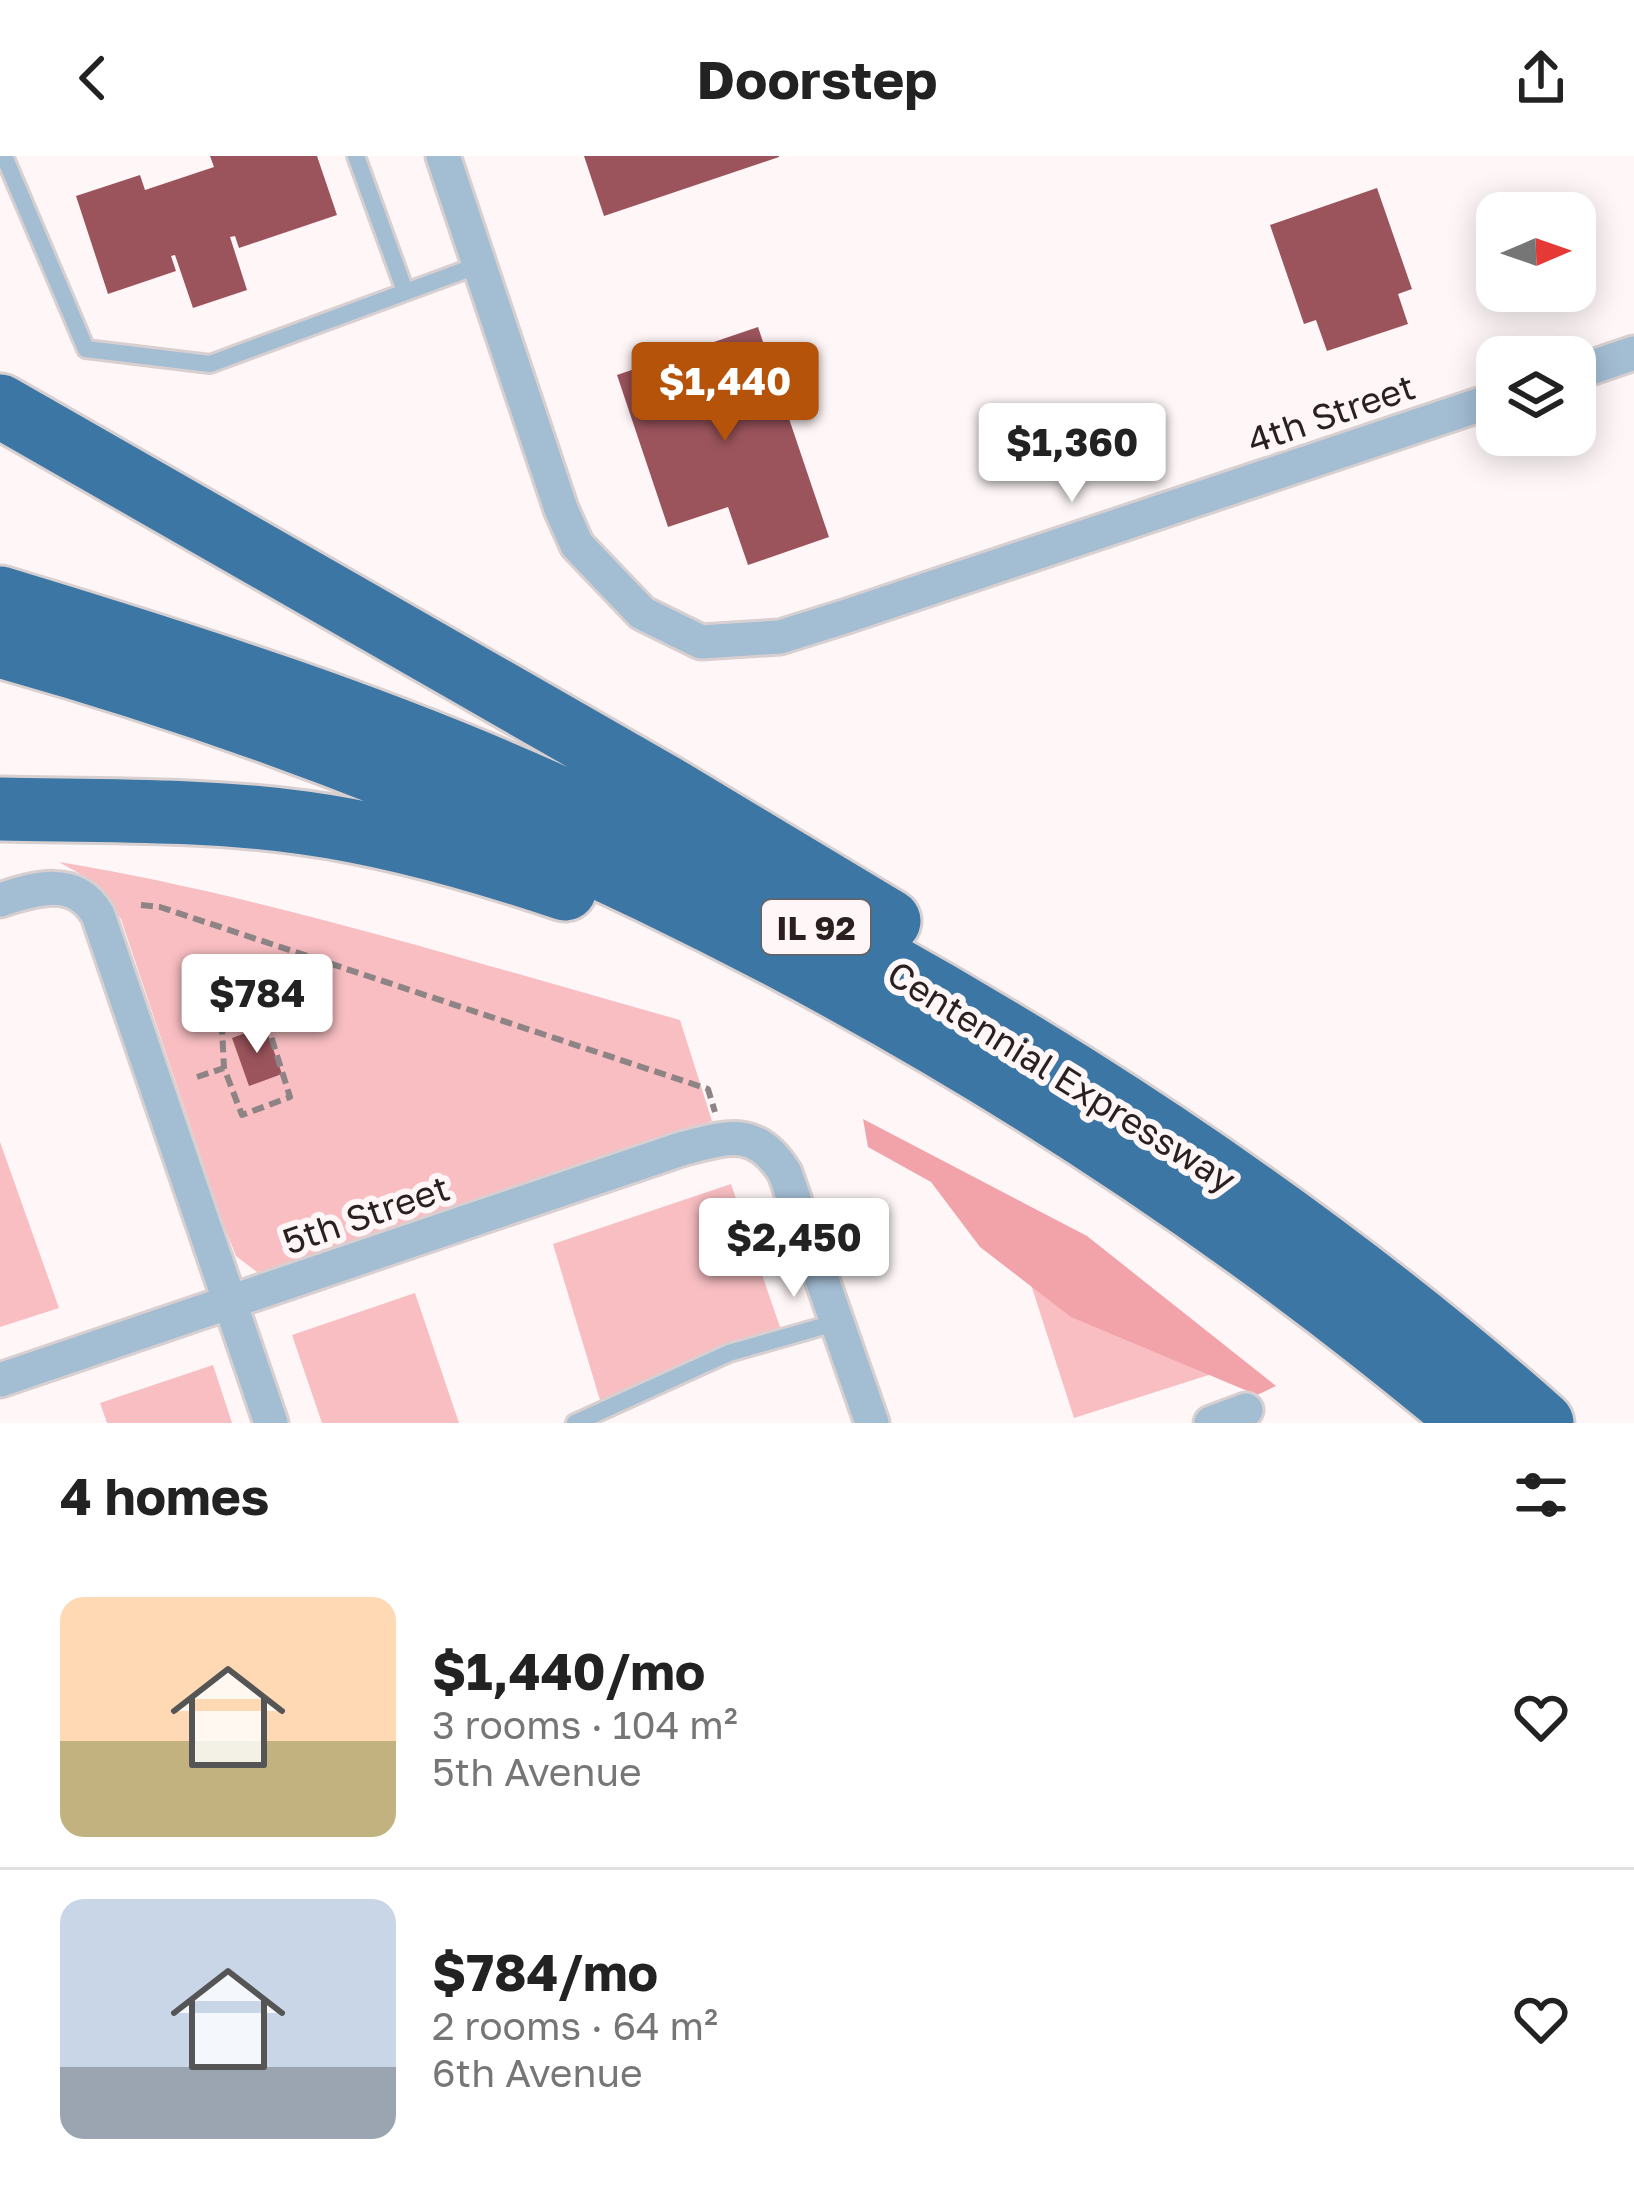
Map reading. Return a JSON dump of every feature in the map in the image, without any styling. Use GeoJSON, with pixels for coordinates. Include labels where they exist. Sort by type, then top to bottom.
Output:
{"type":"FeatureCollection","features":[{"type":"Feature","properties":{"kind":"highway"},"geometry":{"type":"LineString","coordinates":[[0,406],[666,787],[982,979],[1075,1044],[1259,1199]]}},
{"type":"Feature","properties":{"kind":"highway","name":"Centennial Expressway"},"geometry":{"type":"LineString","coordinates":[[0,598],[346,711],[562,799],[864,952],[1066,1072],[1259,1199],[1486,1373],[1542,1423]]}},
{"type":"Feature","properties":{"kind":"highway","name":"Centennial Expressway"},"geometry":{"type":"LineString","coordinates":[[0,646],[230,716],[446,799],[703,918],[908,1029],[1151,1179],[1348,1323],[1472,1423]]}},
{"type":"Feature","properties":{"kind":"highway"},"geometry":{"type":"LineString","coordinates":[[0,809],[237,816],[308,823],[431,851],[599,901],[908,1029]]}},
{"type":"Feature","properties":{"kind":"street"},"geometry":{"type":"LineString","coordinates":[[443,156],[479,265]]}},
{"type":"Feature","properties":{"kind":"street","name":"4th Street"},"geometry":{"type":"LineString","coordinates":[[479,265],[577,545],[642,613],[701,642],[780,637],[1476,406]]}},
{"type":"Feature","properties":{"kind":"street"},"geometry":{"type":"LineString","coordinates":[[1596,366],[1634,353]]}},
{"type":"Feature","properties":{"kind":"street"},"geometry":{"type":"LineString","coordinates":[[0,900],[60,887],[90,900],[271,1423]]}},
{"type":"Feature","properties":{"kind":"street","name":"5th Street"},"geometry":{"type":"LineString","coordinates":[[0,1380],[720,1139],[743,1138],[760,1144],[785,1173],[838,1322]]}},
{"type":"Feature","properties":{"kind":"street"},"geometry":{"type":"LineString","coordinates":[[838,1322],[872,1423]]}},
{"type":"Feature","properties":{"kind":"street"},"geometry":{"type":"LineString","coordinates":[[1211,1423],[1246,1410]]}},
{"type":"Feature","properties":{"kind":"lane"},"geometry":{"type":"LineString","coordinates":[[4,156],[86,349],[210,364],[479,265]]}},
{"type":"Feature","properties":{"kind":"lane"},"geometry":{"type":"LineString","coordinates":[[356,156],[405,291]]}},
{"type":"Feature","properties":{"kind":"lane"},"geometry":{"type":"LineString","coordinates":[[575,1423],[729,1353],[838,1322]]}},
{"type":"Feature","properties":{"kind":"path"},"geometry":{"type":"LineString","coordinates":[[141,905],[160,907],[708,1089],[720,1139]]}},
{"type":"Feature","properties":{"kind":"path"},"geometry":{"type":"LineString","coordinates":[[265,1017],[290,1096],[242,1115],[224,1068],[222,1029],[265,1017]]}},
{"type":"Feature","properties":{"kind":"path"},"geometry":{"type":"LineString","coordinates":[[197,1077],[224,1068]]}},
{"type":"Feature","properties":{"kind":"shaded area"},"geometry":{"type":"Polygon","coordinates":[[[59,862],[294,912],[680,1020],[712,1121],[283,1268],[257,1272],[236,1256],[223,1223],[121,919],[96,883],[59,862]]]}},
{"type":"Feature","properties":{"kind":"shaded area"},"geometry":{"type":"Polygon","coordinates":[[[863,1119],[1087,1236],[1276,1386],[1257,1395],[1071,1317],[980,1247],[931,1182],[868,1147],[863,1119]]]}},
{"type":"Feature","properties":{"kind":"shaded area"},"geometry":{"type":"Polygon","coordinates":[[[0,1142],[59,1308],[0,1327],[0,1142]]]}},
{"type":"Feature","properties":{"kind":"shaded area"},"geometry":{"type":"Polygon","coordinates":[[[731,1184],[781,1330],[724,1348],[600,1400],[553,1244],[731,1184]]]}},
{"type":"Feature","properties":{"kind":"shaded area"},"geometry":{"type":"Polygon","coordinates":[[[1026,1269],[1243,1364],[1074,1418],[1026,1269]]]}},
{"type":"Feature","properties":{"kind":"shaded area"},"geometry":{"type":"Polygon","coordinates":[[[415,1293],[459,1423],[322,1423],[292,1335],[415,1293]]]}},
{"type":"Feature","properties":{"kind":"shaded area"},"geometry":{"type":"Polygon","coordinates":[[[213,1365],[232,1423],[107,1423],[100,1403],[213,1365]]]}},
{"type":"Feature","properties":{"kind":"building"},"geometry":{"type":"Polygon","coordinates":[[[210,156],[317,156],[337,215],[239,248],[235,236],[230,237],[247,290],[193,308],[175,255],[171,256],[176,271],[108,294],[76,196],[140,175],[145,190],[214,167],[210,156]]]}},
{"type":"Feature","properties":{"kind":"building"},"geometry":{"type":"Polygon","coordinates":[[[584,156],[779,156],[779,157],[604,216],[584,156]]]}},
{"type":"Feature","properties":{"kind":"building"},"geometry":{"type":"Polygon","coordinates":[[[1377,188],[1412,289],[1398,294],[1408,324],[1327,351],[1316,320],[1304,324],[1270,225],[1377,188]]]}},
{"type":"Feature","properties":{"kind":"building"},"geometry":{"type":"Polygon","coordinates":[[[758,327],[829,537],[748,565],[728,507],[668,527],[617,375],[758,327]]]}},
{"type":"Feature","properties":{"kind":"building"},"geometry":{"type":"Polygon","coordinates":[[[265,1026],[282,1074],[249,1086],[232,1038],[265,1026]]]}}]}
